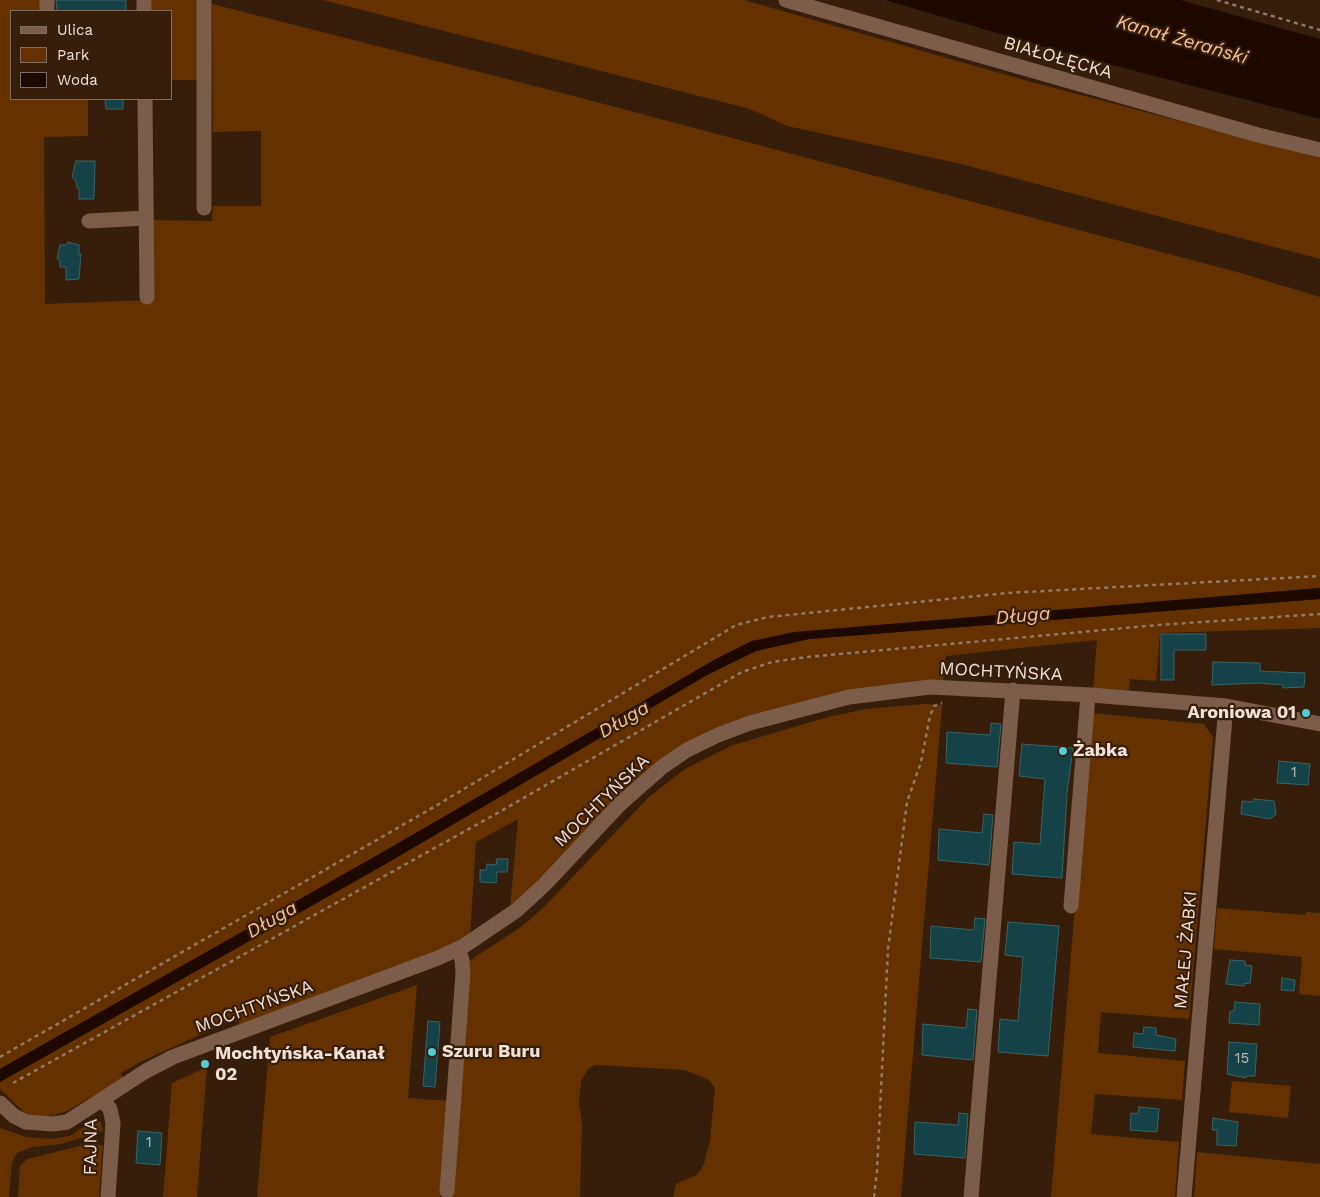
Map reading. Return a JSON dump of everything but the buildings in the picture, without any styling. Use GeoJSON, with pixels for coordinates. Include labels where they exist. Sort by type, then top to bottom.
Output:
{"type":"FeatureCollection","features":[{"type":"Feature","properties":{"kind":"street"},"geometry":{"type":"LineString","coordinates":[[204,0],[204,208]]}},
{"type":"Feature","properties":{"kind":"street","name":"BIAŁOŁĘCKA"},"geometry":{"type":"LineString","coordinates":[[786,0],[1258,135],[1320,150]]}},
{"type":"Feature","properties":{"kind":"street"},"geometry":{"type":"LineString","coordinates":[[145,100],[148,297]]}},
{"type":"Feature","properties":{"kind":"street"},"geometry":{"type":"LineString","coordinates":[[89,220],[146,218]]}},
{"type":"Feature","properties":{"kind":"street","name":"MOCHTYŃSKA"},"geometry":{"type":"LineString","coordinates":[[0,1102],[14,1116],[26,1122],[52,1124],[67,1122],[146,1071],[173,1057],[458,949],[493,928],[517,910],[642,783],[687,750],[718,735],[750,723],[817,704],[877,692],[930,687],[1012,690],[1226,706],[1320,724]]}},
{"type":"Feature","properties":{"kind":"street"},"geometry":{"type":"LineString","coordinates":[[971,1197],[1012,690]]}},
{"type":"Feature","properties":{"kind":"street"},"geometry":{"type":"LineString","coordinates":[[1071,906],[1088,695]]}},
{"type":"Feature","properties":{"kind":"street","name":"MAŁEJ ŻABKI"},"geometry":{"type":"LineString","coordinates":[[1184,1197],[1226,706]]}},
{"type":"Feature","properties":{"kind":"street"},"geometry":{"type":"LineString","coordinates":[[447,1192],[463,973],[462,960],[458,949]]}},
{"type":"Feature","properties":{"kind":"street","name":"FAJNA"},"geometry":{"type":"LineString","coordinates":[[102,1099],[110,1109],[113,1123],[108,1197]]}},
{"type":"Feature","properties":{"kind":"path"},"geometry":{"type":"LineString","coordinates":[[1217,0],[1320,30]]}},
{"type":"Feature","properties":{"kind":"path"},"geometry":{"type":"LineString","coordinates":[[0,1057],[434,807],[736,625],[768,617],[1007,593],[1320,576]]}},
{"type":"Feature","properties":{"kind":"path"},"geometry":{"type":"LineString","coordinates":[[874,1197],[877,1171],[888,949],[907,802],[921,762],[930,716],[934,706],[942,703]]}},
{"type":"Feature","properties":{"kind":"green space"},"geometry":{"type":"Polygon","coordinates":[[[0,0],[42,0],[42,10],[10,10],[10,100],[88,100],[88,136],[44,137],[45,304],[153,300],[152,220],[212,221],[213,206],[261,206],[261,131],[213,132],[212,4],[570,95],[1237,272],[1320,297],[1320,588],[856,627],[752,641],[716,659],[383,852],[0,1069],[0,0]]]}},
{"type":"Feature","properties":{"kind":"green space"},"geometry":{"type":"Polygon","coordinates":[[[148,0],[197,0],[198,80],[172,80],[172,10],[149,10],[148,0]]]}},
{"type":"Feature","properties":{"kind":"green space"},"geometry":{"type":"Polygon","coordinates":[[[323,0],[744,0],[1024,80],[1320,158],[1320,259],[961,164],[787,126],[750,109],[323,0]]]}},
{"type":"Feature","properties":{"kind":"green space"},"geometry":{"type":"Polygon","coordinates":[[[1320,599],[1320,628],[1160,633],[1156,681],[1130,679],[1129,690],[1093,689],[1097,640],[1038,646],[946,656],[943,682],[705,734],[562,857],[510,909],[518,819],[476,842],[470,936],[435,953],[240,1025],[238,1020],[228,1023],[227,1020],[214,1024],[215,1028],[140,1062],[121,1073],[123,1079],[67,1111],[55,1115],[41,1117],[26,1114],[0,1089],[0,1082],[389,862],[707,675],[756,651],[809,639],[1320,599]]]}},
{"type":"Feature","properties":{"kind":"green space"},"geometry":{"type":"Polygon","coordinates":[[[924,704],[942,705],[901,1197],[673,1197],[676,1184],[698,1174],[704,1164],[710,1140],[715,1088],[709,1080],[685,1070],[595,1065],[588,1069],[581,1081],[579,1103],[582,1125],[580,1197],[450,1197],[469,961],[521,927],[543,908],[649,797],[685,769],[733,745],[828,717],[866,709],[924,704]]]}},
{"type":"Feature","properties":{"kind":"green space"},"geometry":{"type":"Polygon","coordinates":[[[1091,713],[1204,724],[1213,737],[1189,1019],[1101,1012],[1098,1053],[1185,1061],[1182,1100],[1095,1094],[1091,1134],[1179,1142],[1175,1197],[1051,1197],[1091,713]]]}},
{"type":"Feature","properties":{"kind":"green space"},"geometry":{"type":"Polygon","coordinates":[[[1217,908],[1305,915],[1306,912],[1320,913],[1320,996],[1299,994],[1302,957],[1214,949],[1217,908]]]}},
{"type":"Feature","properties":{"kind":"green space"},"geometry":{"type":"Polygon","coordinates":[[[417,985],[408,1098],[448,1101],[440,1197],[257,1197],[270,1037],[417,985]]]}},
{"type":"Feature","properties":{"kind":"green space"},"geometry":{"type":"Polygon","coordinates":[[[207,1067],[197,1197],[163,1197],[172,1083],[207,1067]]]}},
{"type":"Feature","properties":{"kind":"green space"},"geometry":{"type":"Polygon","coordinates":[[[1232,1081],[1291,1086],[1288,1118],[1229,1112],[1232,1081]]]}},
{"type":"Feature","properties":{"kind":"green space"},"geometry":{"type":"Polygon","coordinates":[[[97,1118],[101,1123],[103,1131],[61,1144],[32,1147],[17,1153],[12,1162],[9,1197],[0,1197],[0,1128],[26,1137],[51,1139],[70,1136],[97,1118]]]}},
{"type":"Feature","properties":{"kind":"green space"},"geometry":{"type":"Polygon","coordinates":[[[92,1143],[103,1146],[99,1197],[18,1197],[20,1166],[27,1159],[92,1143]]]}},
{"type":"Feature","properties":{"kind":"green space"},"geometry":{"type":"Polygon","coordinates":[[[1197,1152],[1320,1164],[1320,1197],[1194,1197],[1197,1152]]]}},
{"type":"Feature","properties":{"kind":"water","name":"Kanał Żerański"},"geometry":{"type":"Polygon","coordinates":[[[885,0],[1180,0],[1320,39],[1320,119],[1051,49],[885,0]]]}},
{"type":"Feature","properties":{"kind":"water","name":"Długa"},"geometry":{"type":"Polygon","coordinates":[[[1320,588],[1320,599],[809,639],[756,651],[707,675],[389,862],[0,1082],[0,1069],[383,852],[716,659],[752,641],[794,632],[1320,588]]]}},
{"type":"Feature","properties":{"kind":"place","name":"Aroniowa 01"},"geometry":{"type":"Point","coordinates":[1306,713]}},
{"type":"Feature","properties":{"kind":"place","name":"Żabka"},"geometry":{"type":"Point","coordinates":[1063,751]}},
{"type":"Feature","properties":{"kind":"place","name":"Szuru Buru"},"geometry":{"type":"Point","coordinates":[432,1052]}},
{"type":"Feature","properties":{"kind":"place","name":"Mochtyńska-Kanał 02"},"geometry":{"type":"Point","coordinates":[205,1064]}}]}
